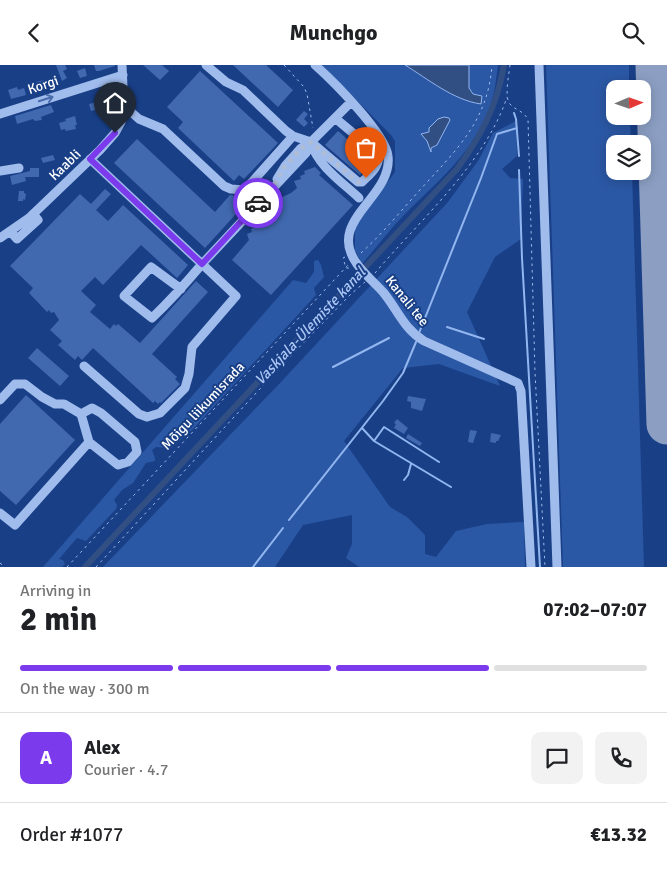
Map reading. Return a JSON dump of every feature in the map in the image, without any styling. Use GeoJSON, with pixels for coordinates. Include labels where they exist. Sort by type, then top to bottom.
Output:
{"type":"FeatureCollection","features":[{"type":"Feature","properties":{"kind":"street"},"geometry":{"type":"LineString","coordinates":[[206,65],[226,82],[243,90],[293,136],[314,139],[358,182],[362,182],[378,165],[378,154],[335,118]]}},
{"type":"Feature","properties":{"kind":"street"},"geometry":{"type":"LineString","coordinates":[[315,65],[351,101],[386,148],[388,162],[384,181],[352,225],[349,238],[355,262]]}},
{"type":"Feature","properties":{"kind":"street"},"geometry":{"type":"LineString","coordinates":[[539,65],[557,567]]}},
{"type":"Feature","properties":{"kind":"street","name":"Kaabli"},"geometry":{"type":"LineString","coordinates":[[3,235],[34,214],[115,133],[121,122],[124,109],[122,70]]}},
{"type":"Feature","properties":{"kind":"street","name":"Korgi"},"geometry":{"type":"LineString","coordinates":[[0,113],[122,70]]}},
{"type":"Feature","properties":{"kind":"street"},"geometry":{"type":"LineString","coordinates":[[181,289],[151,267],[124,296],[152,318],[181,289],[273,187],[285,166],[351,101]]}},
{"type":"Feature","properties":{"kind":"street"},"geometry":{"type":"LineString","coordinates":[[124,109],[130,111],[138,119],[163,129],[224,187],[231,189],[244,190],[293,136]]}},
{"type":"Feature","properties":{"kind":"street"},"geometry":{"type":"LineString","coordinates":[[314,139],[314,151],[320,161],[359,198]]}},
{"type":"Feature","properties":{"kind":"street"},"geometry":{"type":"LineString","coordinates":[[84,366],[138,414],[147,417],[160,413],[185,387],[189,374],[192,347],[236,297],[90,159]]}},
{"type":"Feature","properties":{"kind":"street"},"geometry":{"type":"LineString","coordinates":[[0,171],[19,168]]}},
{"type":"Feature","properties":{"kind":"street","name":"Kanali tee"},"geometry":{"type":"LineString","coordinates":[[355,262],[384,294],[406,327],[413,334],[424,341],[518,383],[521,391],[531,567]]}},
{"type":"Feature","properties":{"kind":"street"},"geometry":{"type":"LineString","coordinates":[[0,400],[15,384],[25,384],[42,397],[55,403],[64,404],[81,414],[89,442],[118,465],[128,461],[137,452],[135,442],[101,413],[92,408],[81,414]]}},
{"type":"Feature","properties":{"kind":"street"},"geometry":{"type":"LineString","coordinates":[[0,513],[15,525],[89,442]]}},
{"type":"Feature","properties":{"kind":"path"},"geometry":{"type":"LineString","coordinates":[[284,65],[304,87],[307,94],[314,139]]}},
{"type":"Feature","properties":{"kind":"path","name":"Mõigu liikumisrada"},"geometry":{"type":"LineString","coordinates":[[67,567],[355,262],[457,151],[482,112],[487,97],[492,65]]}},
{"type":"Feature","properties":{"kind":"path"},"geometry":{"type":"LineString","coordinates":[[96,567],[281,366],[368,277],[478,156],[501,115],[507,97],[510,65]]}},
{"type":"Feature","properties":{"kind":"path"},"geometry":{"type":"LineString","coordinates":[[507,97],[509,104],[523,112],[528,119],[535,372],[545,567]]}},
{"type":"Feature","properties":{"kind":"path"},"geometry":{"type":"LineString","coordinates":[[0,563],[4,567]]}},
{"type":"Feature","properties":{"kind":"shaded area"},"geometry":{"type":"Polygon","coordinates":[[[322,65],[404,65],[460,98],[480,104],[482,96],[473,94],[469,88],[469,65],[498,65],[492,101],[475,137],[443,177],[400,219],[361,265],[355,251],[355,227],[395,172],[395,141],[322,65]]]}},
{"type":"Feature","properties":{"kind":"shaded area"},"geometry":{"type":"Polygon","coordinates":[[[405,65],[469,65],[469,88],[473,94],[482,96],[481,104],[451,94],[405,65]]]}},
{"type":"Feature","properties":{"kind":"shaded area"},"geometry":{"type":"Polygon","coordinates":[[[546,65],[629,65],[629,80],[606,80],[606,125],[630,125],[631,135],[606,135],[606,180],[632,180],[644,567],[563,567],[546,65]]]}},
{"type":"Feature","properties":{"kind":"shaded area"},"geometry":{"type":"Polygon","coordinates":[[[444,117],[450,120],[437,145],[431,148],[431,152],[427,141],[421,134],[429,132],[429,128],[438,119],[444,117]]]}},
{"type":"Feature","properties":{"kind":"shaded area"},"geometry":{"type":"Polygon","coordinates":[[[516,121],[517,156],[502,169],[510,178],[523,179],[521,239],[495,257],[467,312],[500,386],[439,364],[403,368],[344,441],[390,507],[407,517],[425,535],[425,554],[436,557],[456,531],[487,524],[524,522],[525,567],[359,567],[346,558],[352,544],[352,515],[303,525],[275,567],[103,567],[281,382],[448,202],[478,161],[493,133],[516,121]]]}},
{"type":"Feature","properties":{"kind":"shaded area"},"geometry":{"type":"Polygon","coordinates":[[[318,260],[324,277],[314,288],[316,295],[193,429],[171,448],[156,447],[152,450],[155,461],[146,463],[133,483],[122,490],[114,500],[117,505],[116,509],[86,541],[77,538],[59,559],[63,560],[65,564],[62,567],[43,567],[293,280],[306,283],[314,272],[314,261],[318,260]]]}},
{"type":"Feature","properties":{"kind":"building"},"geometry":{"type":"Polygon","coordinates":[[[56,65],[65,65],[67,69],[63,71],[67,78],[62,81],[56,65]]]}},
{"type":"Feature","properties":{"kind":"building"},"geometry":{"type":"Polygon","coordinates":[[[94,65],[115,65],[115,66],[96,71],[94,65]]]}},
{"type":"Feature","properties":{"kind":"building"},"geometry":{"type":"Polygon","coordinates":[[[143,65],[162,65],[169,71],[160,80],[143,65]]]}},
{"type":"Feature","properties":{"kind":"building"},"geometry":{"type":"Polygon","coordinates":[[[233,65],[266,65],[293,90],[278,107],[233,65]]]}},
{"type":"Feature","properties":{"kind":"building"},"geometry":{"type":"Polygon","coordinates":[[[85,68],[87,76],[80,78],[77,71],[85,68]]]}},
{"type":"Feature","properties":{"kind":"building"},"geometry":{"type":"Polygon","coordinates":[[[200,71],[278,143],[244,179],[239,175],[234,181],[178,128],[183,122],[167,107],[200,71]]]}},
{"type":"Feature","properties":{"kind":"building"},"geometry":{"type":"Polygon","coordinates":[[[44,80],[46,88],[38,90],[36,82],[44,80]]]}},
{"type":"Feature","properties":{"kind":"building"},"geometry":{"type":"Polygon","coordinates":[[[17,87],[18,90],[24,88],[26,95],[11,99],[8,90],[17,87]]]}},
{"type":"Feature","properties":{"kind":"building"},"geometry":{"type":"Polygon","coordinates":[[[98,102],[99,109],[91,111],[89,104],[98,102]]]}},
{"type":"Feature","properties":{"kind":"building"},"geometry":{"type":"Polygon","coordinates":[[[51,105],[54,112],[41,117],[42,120],[35,121],[33,119],[17,124],[15,116],[51,105]]]}},
{"type":"Feature","properties":{"kind":"building"},"geometry":{"type":"Polygon","coordinates":[[[304,111],[308,114],[304,119],[308,123],[304,127],[296,120],[304,111]]]}},
{"type":"Feature","properties":{"kind":"building"},"geometry":{"type":"Polygon","coordinates":[[[75,116],[76,129],[61,130],[59,123],[75,116]]]}},
{"type":"Feature","properties":{"kind":"building"},"geometry":{"type":"Polygon","coordinates":[[[338,131],[372,161],[360,175],[325,145],[338,131]]]}},
{"type":"Feature","properties":{"kind":"building"},"geometry":{"type":"Polygon","coordinates":[[[137,139],[215,212],[230,195],[236,196],[245,204],[205,248],[114,163],[137,139]]]}},
{"type":"Feature","properties":{"kind":"building"},"geometry":{"type":"Polygon","coordinates":[[[53,155],[55,160],[43,163],[41,158],[53,155]]]}},
{"type":"Feature","properties":{"kind":"building"},"geometry":{"type":"Polygon","coordinates":[[[315,167],[321,173],[319,175],[353,205],[271,295],[232,260],[249,240],[247,234],[252,232],[251,229],[273,214],[270,207],[276,205],[275,203],[281,201],[280,198],[297,188],[294,181],[301,179],[300,176],[305,174],[304,171],[315,167]]]}},
{"type":"Feature","properties":{"kind":"building"},"geometry":{"type":"Polygon","coordinates":[[[30,168],[39,168],[39,177],[25,177],[26,181],[12,185],[10,176],[30,171],[30,168]]]}},
{"type":"Feature","properties":{"kind":"building"},"geometry":{"type":"Polygon","coordinates":[[[105,189],[111,194],[96,210],[108,221],[123,205],[188,265],[177,278],[141,245],[103,285],[95,277],[81,291],[96,305],[90,312],[110,329],[114,324],[116,326],[118,324],[140,343],[196,281],[208,292],[152,354],[177,377],[175,379],[180,384],[158,404],[155,401],[153,403],[93,348],[82,360],[78,356],[75,360],[58,345],[62,341],[50,330],[59,320],[54,312],[51,313],[49,310],[47,312],[29,293],[33,288],[10,266],[80,194],[91,204],[105,189]]]}},
{"type":"Feature","properties":{"kind":"building"},"geometry":{"type":"Polygon","coordinates":[[[19,191],[24,191],[26,194],[25,200],[18,201],[19,191]]]}},
{"type":"Feature","properties":{"kind":"building"},"geometry":{"type":"Polygon","coordinates":[[[37,348],[69,376],[60,386],[28,358],[37,348]]]}},
{"type":"Feature","properties":{"kind":"building"},"geometry":{"type":"Polygon","coordinates":[[[26,395],[75,440],[16,505],[0,491],[0,424],[26,395]]]}},
{"type":"Feature","properties":{"kind":"building"},"geometry":{"type":"Polygon","coordinates":[[[408,396],[426,399],[422,411],[411,408],[411,402],[407,401],[408,396]]]}},
{"type":"Feature","properties":{"kind":"building"},"geometry":{"type":"Polygon","coordinates":[[[397,419],[408,428],[404,434],[394,428],[396,424],[394,423],[397,419]]]}},
{"type":"Feature","properties":{"kind":"building"},"geometry":{"type":"Polygon","coordinates":[[[470,430],[477,431],[473,443],[468,442],[470,430]]]}},
{"type":"Feature","properties":{"kind":"building"},"geometry":{"type":"Polygon","coordinates":[[[491,433],[501,435],[496,443],[490,442],[491,433]]]}},
{"type":"Feature","properties":{"kind":"building"},"geometry":{"type":"Polygon","coordinates":[[[408,434],[422,443],[420,446],[406,438],[408,434]]]}},
{"type":"Feature","properties":{"kind":"waterway","name":"Vaskjala-Ülemiste kanal"},"geometry":{"type":"LineString","coordinates":[[85,567],[457,169],[487,120],[497,94],[504,65]]}},
{"type":"Feature","properties":{"kind":"waterway"},"geometry":{"type":"LineString","coordinates":[[514,113],[519,156]]}},
{"type":"Feature","properties":{"kind":"waterway"},"geometry":{"type":"LineString","coordinates":[[419,333],[497,134],[517,128]]}},
{"type":"Feature","properties":{"kind":"waterway"},"geometry":{"type":"LineString","coordinates":[[519,170],[522,258],[540,567]]}},
{"type":"Feature","properties":{"kind":"waterway"},"geometry":{"type":"LineString","coordinates":[[447,327],[484,339]]}},
{"type":"Feature","properties":{"kind":"waterway"},"geometry":{"type":"LineString","coordinates":[[333,367],[389,338]]}},
{"type":"Feature","properties":{"kind":"waterway"},"geometry":{"type":"LineString","coordinates":[[289,520],[403,373],[416,342]]}},
{"type":"Feature","properties":{"kind":"waterway"},"geometry":{"type":"LineString","coordinates":[[374,441],[384,427],[439,462]]}},
{"type":"Feature","properties":{"kind":"waterway"},"geometry":{"type":"LineString","coordinates":[[362,428],[374,441],[451,487]]}},
{"type":"Feature","properties":{"kind":"waterway"},"geometry":{"type":"LineString","coordinates":[[404,480],[408,475],[411,464]]}},
{"type":"Feature","properties":{"kind":"waterway"},"geometry":{"type":"LineString","coordinates":[[253,567],[283,528]]}},
{"type":"Feature","properties":{"kind":"taxiway"},"geometry":{"type":"LineString","coordinates":[[664,325],[667,335]]}},
{"type":"Feature","properties":{"kind":"taxiway"},"geometry":{"type":"LineString","coordinates":[[666,397],[667,393]]}},
{"type":"Feature","properties":{"kind":"runway"},"geometry":{"type":"LineString","coordinates":[[656,65],[667,424]]}},
{"type":"Feature","properties":{"kind":"way so far"},"geometry":{"type":"LineString","coordinates":[[258,203],[273,187],[285,166],[302,148],[311,142],[358,182],[362,182],[366,178]]}},
{"type":"Feature","properties":{"kind":"route"},"geometry":{"type":"LineString","coordinates":[[115,133],[108,143],[90,159],[202,264],[258,203]]}}]}
